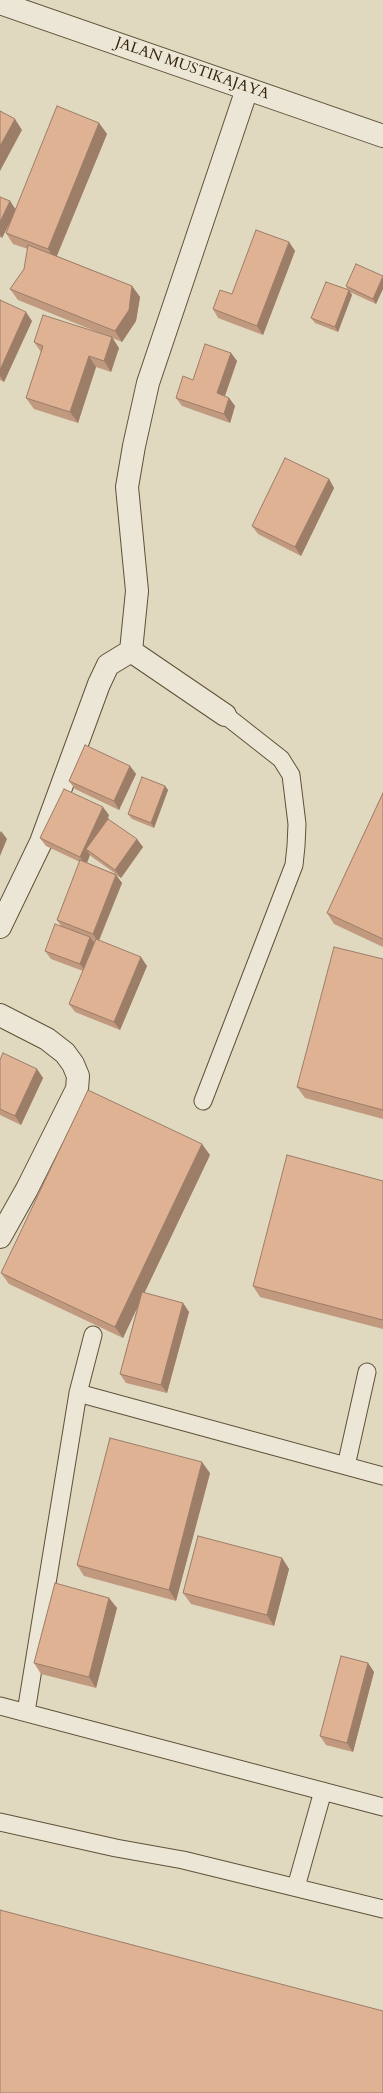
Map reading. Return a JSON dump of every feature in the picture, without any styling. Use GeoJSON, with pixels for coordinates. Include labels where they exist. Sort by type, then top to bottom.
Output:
{"type":"FeatureCollection","features":[{"type":"Feature","properties":{"kind":"street","name":"JALAN MUSTIKAJAYA"},"geometry":{"type":"LineString","coordinates":[[0,3],[383,136]]}},
{"type":"Feature","properties":{"kind":"street"},"geometry":{"type":"LineString","coordinates":[[131,651],[137,591],[127,487],[134,446],[148,383],[247,89]]}},
{"type":"Feature","properties":{"kind":"street"},"geometry":{"type":"LineString","coordinates":[[131,651],[225,716]]}},
{"type":"Feature","properties":{"kind":"street"},"geometry":{"type":"LineString","coordinates":[[0,927],[40,842],[96,692],[108,665],[131,651]]}},
{"type":"Feature","properties":{"kind":"street"},"geometry":{"type":"LineString","coordinates":[[0,1015],[47,1039],[59,1048],[73,1064],[78,1076],[77,1089],[27,1189],[0,1237]]}},
{"type":"Feature","properties":{"kind":"lane"},"geometry":{"type":"LineString","coordinates":[[203,1102],[294,865],[296,846],[297,824],[291,775],[282,759],[225,716]]}},
{"type":"Feature","properties":{"kind":"lane"},"geometry":{"type":"LineString","coordinates":[[26,1712],[78,1393],[93,1335]]}},
{"type":"Feature","properties":{"kind":"lane"},"geometry":{"type":"LineString","coordinates":[[346,1466],[367,1372]]}},
{"type":"Feature","properties":{"kind":"lane"},"geometry":{"type":"LineString","coordinates":[[78,1393],[383,1476]]}},
{"type":"Feature","properties":{"kind":"lane"},"geometry":{"type":"LineString","coordinates":[[0,1706],[383,1807]]}},
{"type":"Feature","properties":{"kind":"lane"},"geometry":{"type":"LineString","coordinates":[[296,1887],[323,1791]]}},
{"type":"Feature","properties":{"kind":"lane"},"geometry":{"type":"LineString","coordinates":[[0,1822],[116,1848],[183,1860],[383,1909]]}},
{"type":"Feature","properties":{"kind":"building"},"geometry":{"type":"Polygon","coordinates":[[[57,106],[99,123],[48,249],[6,233],[57,106]]]}},
{"type":"Feature","properties":{"kind":"building"},"geometry":{"type":"Polygon","coordinates":[[[0,111],[15,119],[0,146],[0,111]]]}},
{"type":"Feature","properties":{"kind":"building"},"geometry":{"type":"Polygon","coordinates":[[[0,197],[10,201],[0,222],[0,197]]]}},
{"type":"Feature","properties":{"kind":"building"},"geometry":{"type":"Polygon","coordinates":[[[256,230],[289,242],[257,326],[213,309],[220,290],[232,294],[256,230]]]}},
{"type":"Feature","properties":{"kind":"building"},"geometry":{"type":"Polygon","coordinates":[[[28,245],[132,286],[129,310],[115,331],[10,289],[24,269],[28,245]]]}},
{"type":"Feature","properties":{"kind":"building"},"geometry":{"type":"Polygon","coordinates":[[[356,264],[383,276],[373,299],[346,286],[356,264]]]}},
{"type":"Feature","properties":{"kind":"building"},"geometry":{"type":"Polygon","coordinates":[[[326,282],[349,290],[335,327],[311,318],[326,282]]]}},
{"type":"Feature","properties":{"kind":"building"},"geometry":{"type":"Polygon","coordinates":[[[0,300],[26,312],[0,370],[0,300]]]}},
{"type":"Feature","properties":{"kind":"building"},"geometry":{"type":"Polygon","coordinates":[[[43,315],[112,337],[104,361],[89,356],[70,412],[26,398],[43,346],[34,342],[43,315]]]}},
{"type":"Feature","properties":{"kind":"building"},"geometry":{"type":"Polygon","coordinates":[[[205,344],[231,353],[217,393],[229,398],[224,414],[176,398],[183,376],[193,380],[205,344]]]}},
{"type":"Feature","properties":{"kind":"building"},"geometry":{"type":"Polygon","coordinates":[[[285,458],[329,479],[295,547],[252,526],[285,458]]]}},
{"type":"Feature","properties":{"kind":"building"},"geometry":{"type":"Polygon","coordinates":[[[85,745],[130,766],[114,801],[69,781],[85,745]]]}},
{"type":"Feature","properties":{"kind":"building"},"geometry":{"type":"Polygon","coordinates":[[[142,777],[165,786],[151,823],[128,814],[142,777]]]}},
{"type":"Feature","properties":{"kind":"building"},"geometry":{"type":"Polygon","coordinates":[[[64,789],[103,807],[80,857],[40,838],[64,789]]]}},
{"type":"Feature","properties":{"kind":"building"},"geometry":{"type":"Polygon","coordinates":[[[383,793],[383,939],[327,913],[383,793]]]}},
{"type":"Feature","properties":{"kind":"building"},"geometry":{"type":"Polygon","coordinates":[[[108,819],[137,839],[115,870],[86,849],[108,819]]]}},
{"type":"Feature","properties":{"kind":"building"},"geometry":{"type":"Polygon","coordinates":[[[80,860],[116,875],[93,934],[57,920],[80,860]]]}},
{"type":"Feature","properties":{"kind":"building"},"geometry":{"type":"Polygon","coordinates":[[[55,924],[90,937],[80,964],[45,951],[55,924]]]}},
{"type":"Feature","properties":{"kind":"building"},"geometry":{"type":"Polygon","coordinates":[[[96,939],[141,957],[114,1022],[69,1004],[96,939]]]}},
{"type":"Feature","properties":{"kind":"building"},"geometry":{"type":"Polygon","coordinates":[[[334,947],[383,959],[383,1110],[297,1087],[334,947]]]}},
{"type":"Feature","properties":{"kind":"building"},"geometry":{"type":"Polygon","coordinates":[[[3,1053],[37,1069],[15,1116],[0,1109],[0,1060],[3,1053]]]}},
{"type":"Feature","properties":{"kind":"building"},"geometry":{"type":"Polygon","coordinates":[[[88,1090],[202,1144],[115,1327],[1,1273],[88,1090]]]}},
{"type":"Feature","properties":{"kind":"building"},"geometry":{"type":"Polygon","coordinates":[[[287,1155],[383,1181],[383,1320],[253,1286],[287,1155]]]}},
{"type":"Feature","properties":{"kind":"building"},"geometry":{"type":"Polygon","coordinates":[[[142,1292],[183,1303],[161,1385],[120,1374],[142,1292]]]}},
{"type":"Feature","properties":{"kind":"building"},"geometry":{"type":"Polygon","coordinates":[[[110,1438],[202,1462],[169,1590],[77,1565],[110,1438]]]}},
{"type":"Feature","properties":{"kind":"building"},"geometry":{"type":"Polygon","coordinates":[[[198,1536],[282,1558],[267,1615],[183,1593],[198,1536]]]}},
{"type":"Feature","properties":{"kind":"building"},"geometry":{"type":"Polygon","coordinates":[[[55,1583],[109,1598],[89,1677],[34,1663],[55,1583]]]}},
{"type":"Feature","properties":{"kind":"building"},"geometry":{"type":"Polygon","coordinates":[[[341,1656],[368,1663],[347,1743],[320,1736],[341,1656]]]}},
{"type":"Feature","properties":{"kind":"building"},"geometry":{"type":"Polygon","coordinates":[[[0,1910],[383,2011],[383,2093],[0,2093],[0,1910]]]}}]}
